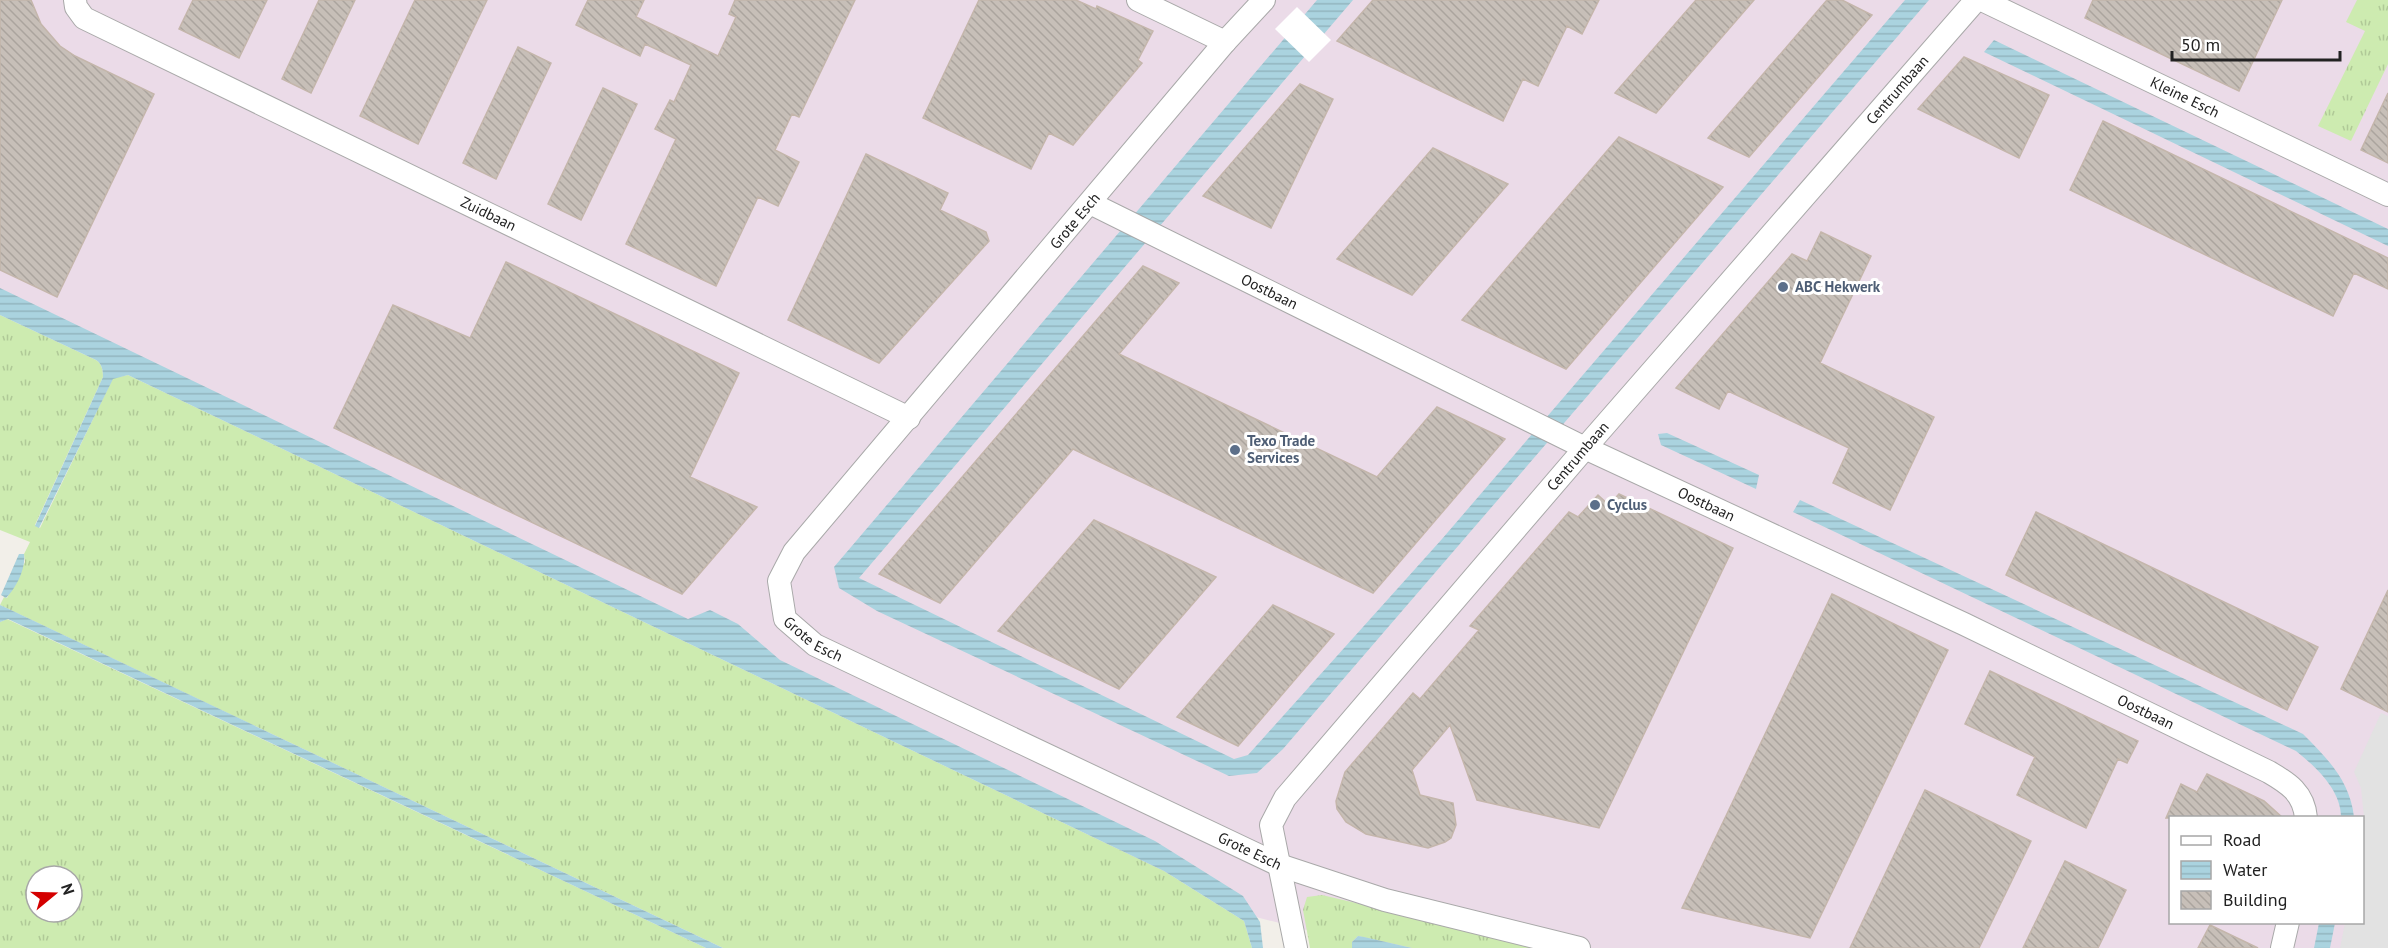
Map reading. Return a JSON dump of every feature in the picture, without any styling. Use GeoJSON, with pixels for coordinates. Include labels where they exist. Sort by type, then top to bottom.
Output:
{"type":"FeatureCollection","features":[{"type":"Feature","properties":{"kind":"street","name":"Zuidbaan"},"geometry":{"type":"LineString","coordinates":[[75,0],[76,7],[84,18],[909,418]]}},
{"type":"Feature","properties":{"kind":"street"},"geometry":{"type":"LineString","coordinates":[[1138,0],[1225,42]]}},
{"type":"Feature","properties":{"kind":"street","name":"Grote Esch"},"geometry":{"type":"LineString","coordinates":[[1264,0],[1225,42],[794,552],[779,581],[785,619],[814,645],[1279,866],[1384,900],[1579,948]]}},
{"type":"Feature","properties":{"kind":"street","name":"Centrumbaan"},"geometry":{"type":"LineString","coordinates":[[1296,948],[1271,825],[1285,798],[1585,448],[1976,0]]}},
{"type":"Feature","properties":{"kind":"street","name":"Kleine Esch"},"geometry":{"type":"LineString","coordinates":[[1982,0],[2388,195]]}},
{"type":"Feature","properties":{"kind":"street","name":"Oostbaan"},"geometry":{"type":"LineString","coordinates":[[1090,203],[1562,437],[1974,629],[2269,772],[2288,783],[2299,793],[2305,816]]}},
{"type":"Feature","properties":{"kind":"street"},"geometry":{"type":"LineString","coordinates":[[2282,948],[2288,924]]}},
{"type":"Feature","properties":{"kind":"shaded area"},"geometry":{"type":"Polygon","coordinates":[[[0,0],[2388,0],[2388,948],[1376,948],[1256,917],[0,301],[0,0]]]}},
{"type":"Feature","properties":{"kind":"shaded area"},"geometry":{"type":"Polygon","coordinates":[[[2381,713],[2388,716],[2388,948],[2340,948],[2345,924],[2364,924],[2364,816],[2361,788],[2354,772],[2381,713]]]}},
{"type":"Feature","properties":{"kind":"green space"},"geometry":{"type":"Polygon","coordinates":[[[2357,0],[2388,0],[2388,64],[2351,141],[2318,126],[2365,31],[2346,22],[2357,0]]]}},
{"type":"Feature","properties":{"kind":"green space"},"geometry":{"type":"Polygon","coordinates":[[[0,315],[96,360],[100,363],[102,370],[103,377],[35,525],[40,528],[113,378],[128,375],[1164,871],[1244,921],[1252,948],[723,948],[0,605],[4,597],[7,598],[25,562],[24,554],[30,542],[0,530],[0,315]]]}},
{"type":"Feature","properties":{"kind":"green space"},"geometry":{"type":"Polygon","coordinates":[[[7,619],[706,948],[0,948],[0,622],[7,619]]]}},
{"type":"Feature","properties":{"kind":"green space"},"geometry":{"type":"Polygon","coordinates":[[[1322,895],[1547,948],[1412,948],[1358,936],[1352,942],[1352,948],[1310,948],[1303,910],[1307,897],[1322,895]]]}},
{"type":"Feature","properties":{"kind":"water"},"geometry":{"type":"Polygon","coordinates":[[[1317,0],[1353,0],[859,578],[1234,759],[1248,755],[1442,539],[1905,0],[1929,0],[1283,749],[1257,773],[1229,776],[877,611],[839,588],[834,567],[1317,0]]]}},
{"type":"Feature","properties":{"kind":"water"},"geometry":{"type":"Polygon","coordinates":[[[1994,40],[2388,229],[2388,246],[1984,52],[1994,40]]]}},
{"type":"Feature","properties":{"kind":"water"},"geometry":{"type":"Polygon","coordinates":[[[0,288],[688,619],[710,610],[738,624],[780,660],[1155,841],[1243,896],[1260,922],[1263,948],[1252,948],[1244,921],[1164,871],[128,375],[113,379],[39,528],[35,526],[103,377],[103,372],[96,360],[0,315],[0,288]]]}},
{"type":"Feature","properties":{"kind":"water"},"geometry":{"type":"Polygon","coordinates":[[[1667,433],[1759,475],[1756,489],[1661,445],[1658,434],[1667,433]]]}},
{"type":"Feature","properties":{"kind":"water"},"geometry":{"type":"Polygon","coordinates":[[[1800,500],[2303,734],[2321,752],[2343,782],[2352,804],[2354,816],[2341,816],[2340,807],[2332,788],[2319,772],[2296,751],[1793,512],[1800,500]]]}},
{"type":"Feature","properties":{"kind":"water"},"geometry":{"type":"Polygon","coordinates":[[[19,554],[24,554],[22,572],[17,584],[6,598],[1,595],[19,554]]]}},
{"type":"Feature","properties":{"kind":"water"},"geometry":{"type":"Polygon","coordinates":[[[0,605],[723,948],[706,948],[8,619],[0,622],[0,605]]]}},
{"type":"Feature","properties":{"kind":"water"},"geometry":{"type":"Polygon","coordinates":[[[2319,924],[2335,924],[2330,948],[2314,948],[2319,924]]]}},
{"type":"Feature","properties":{"kind":"water"},"geometry":{"type":"Polygon","coordinates":[[[1358,936],[1412,948],[1352,948],[1352,942],[1358,936]]]}},
{"type":"Feature","properties":{"kind":"pier"},"geometry":{"type":"Polygon","coordinates":[[[1297,7],[1331,40],[1309,62],[1275,29],[1297,7]]]}},
{"type":"Feature","properties":{"kind":"building"},"geometry":{"type":"Polygon","coordinates":[[[0,0],[31,0],[41,24],[60,46],[75,56],[154,94],[57,297],[0,270],[0,0]]]}},
{"type":"Feature","properties":{"kind":"building"},"geometry":{"type":"Polygon","coordinates":[[[193,0],[267,0],[239,58],[179,29],[193,0]]]}},
{"type":"Feature","properties":{"kind":"building"},"geometry":{"type":"Polygon","coordinates":[[[319,0],[355,0],[311,93],[282,79],[319,0]]]}},
{"type":"Feature","properties":{"kind":"building"},"geometry":{"type":"Polygon","coordinates":[[[415,0],[487,0],[418,144],[360,116],[415,0]]]}},
{"type":"Feature","properties":{"kind":"building"},"geometry":{"type":"Polygon","coordinates":[[[588,0],[644,0],[636,17],[718,56],[736,17],[729,14],[735,0],[855,0],[799,117],[792,114],[775,150],[799,162],[778,206],[758,197],[716,286],[626,244],[676,139],[655,129],[670,100],[674,102],[691,65],[645,44],[640,56],[576,25],[588,0]]]}},
{"type":"Feature","properties":{"kind":"building"},"geometry":{"type":"Polygon","coordinates":[[[979,0],[1076,0],[1096,9],[1097,6],[1153,31],[1138,60],[1142,63],[1073,145],[1049,133],[1031,169],[923,118],[979,0]]]}},
{"type":"Feature","properties":{"kind":"building"},"geometry":{"type":"Polygon","coordinates":[[[1373,0],[1599,0],[1582,34],[1567,26],[1538,86],[1523,79],[1503,121],[1337,41],[1373,0]]]}},
{"type":"Feature","properties":{"kind":"building"},"geometry":{"type":"Polygon","coordinates":[[[1696,0],[1754,0],[1656,113],[1615,93],[1696,0]]]}},
{"type":"Feature","properties":{"kind":"building"},"geometry":{"type":"Polygon","coordinates":[[[1827,0],[1842,0],[1872,15],[1749,157],[1708,138],[1827,0]]]}},
{"type":"Feature","properties":{"kind":"building"},"geometry":{"type":"Polygon","coordinates":[[[2093,0],[2282,0],[2239,91],[2085,18],[2093,0]]]}},
{"type":"Feature","properties":{"kind":"building"},"geometry":{"type":"Polygon","coordinates":[[[518,47],[551,63],[496,179],[463,163],[518,47]]]}},
{"type":"Feature","properties":{"kind":"building"},"geometry":{"type":"Polygon","coordinates":[[[1964,57],[2049,95],[2019,158],[1918,109],[1964,57]]]}},
{"type":"Feature","properties":{"kind":"building"},"geometry":{"type":"Polygon","coordinates":[[[1300,84],[1333,99],[1271,228],[1203,196],[1300,84]]]}},
{"type":"Feature","properties":{"kind":"building"},"geometry":{"type":"Polygon","coordinates":[[[603,88],[637,104],[581,220],[548,204],[603,88]]]}},
{"type":"Feature","properties":{"kind":"building"},"geometry":{"type":"Polygon","coordinates":[[[2388,93],[2388,163],[2361,150],[2388,93]]]}},
{"type":"Feature","properties":{"kind":"building"},"geometry":{"type":"Polygon","coordinates":[[[2103,121],[2388,258],[2388,289],[2354,273],[2333,316],[2070,190],[2103,121]]]}},
{"type":"Feature","properties":{"kind":"building"},"geometry":{"type":"Polygon","coordinates":[[[1619,137],[1723,187],[1566,369],[1462,320],[1619,137]]]}},
{"type":"Feature","properties":{"kind":"building"},"geometry":{"type":"Polygon","coordinates":[[[1433,148],[1508,184],[1412,295],[1337,259],[1433,148]]]}},
{"type":"Feature","properties":{"kind":"building"},"geometry":{"type":"Polygon","coordinates":[[[866,154],[948,193],[940,210],[986,232],[989,241],[879,363],[788,320],[866,154]]]}},
{"type":"Feature","properties":{"kind":"building"},"geometry":{"type":"Polygon","coordinates":[[[1821,232],[1871,256],[1820,363],[1934,417],[1890,510],[1833,483],[1849,448],[1728,391],[1719,409],[1676,388],[1792,254],[1807,261],[1821,232]]]}},
{"type":"Feature","properties":{"kind":"building"},"geometry":{"type":"Polygon","coordinates":[[[506,262],[739,373],[690,477],[757,507],[682,594],[334,428],[393,305],[470,338],[506,262]]]}},
{"type":"Feature","properties":{"kind":"building"},"geometry":{"type":"Polygon","coordinates":[[[1143,266],[1179,283],[1119,354],[1377,477],[1437,407],[1505,439],[1373,593],[1073,449],[940,603],[879,574],[1143,266]]]}},
{"type":"Feature","properties":{"kind":"building"},"geometry":{"type":"Polygon","coordinates":[[[1619,494],[1733,548],[1599,828],[1477,800],[1450,725],[1412,770],[1420,795],[1453,803],[1456,825],[1451,838],[1428,848],[1366,834],[1346,822],[1337,809],[1336,801],[1345,772],[1413,693],[1420,699],[1479,630],[1470,626],[1569,512],[1578,517],[1598,495],[1609,505],[1619,494]]]}},
{"type":"Feature","properties":{"kind":"building"},"geometry":{"type":"Polygon","coordinates":[[[2036,512],[2318,647],[2287,710],[2006,575],[2036,512]]]}},
{"type":"Feature","properties":{"kind":"building"},"geometry":{"type":"Polygon","coordinates":[[[1094,520],[1216,577],[1119,689],[998,631],[1094,520]]]}},
{"type":"Feature","properties":{"kind":"building"},"geometry":{"type":"Polygon","coordinates":[[[2388,590],[2388,712],[2341,689],[2388,590]]]}},
{"type":"Feature","properties":{"kind":"building"},"geometry":{"type":"Polygon","coordinates":[[[1832,594],[1948,650],[1810,938],[1682,908],[1832,594]]]}},
{"type":"Feature","properties":{"kind":"building"},"geometry":{"type":"Polygon","coordinates":[[[1273,605],[1334,634],[1238,746],[1177,717],[1273,605]]]}},
{"type":"Feature","properties":{"kind":"building"},"geometry":{"type":"Polygon","coordinates":[[[1990,671],[2138,741],[2127,763],[2118,759],[2086,828],[2017,795],[2035,757],[1965,724],[1990,671]]]}},
{"type":"Feature","properties":{"kind":"building"},"geometry":{"type":"Polygon","coordinates":[[[2207,774],[2264,801],[2281,816],[2169,816],[2166,818],[2181,784],[2197,792],[2207,774]]]}},
{"type":"Feature","properties":{"kind":"building"},"geometry":{"type":"Polygon","coordinates":[[[1925,790],[2031,841],[1979,948],[1850,948],[1925,790]]]}},
{"type":"Feature","properties":{"kind":"building"},"geometry":{"type":"Polygon","coordinates":[[[2065,861],[2126,890],[2098,948],[2023,948],[2065,861]]]}},
{"type":"Feature","properties":{"kind":"building"},"geometry":{"type":"Polygon","coordinates":[[[2210,925],[2258,948],[2198,948],[2210,925]]]}},
{"type":"Feature","properties":{"kind":"place","name":"ABC Hekwerk"},"geometry":{"type":"Point","coordinates":[1783,287]}},
{"type":"Feature","properties":{"kind":"place","name":"Texo Trade Services"},"geometry":{"type":"Point","coordinates":[1235,450]}},
{"type":"Feature","properties":{"kind":"place","name":"Cyclus"},"geometry":{"type":"Point","coordinates":[1595,505]}}]}
